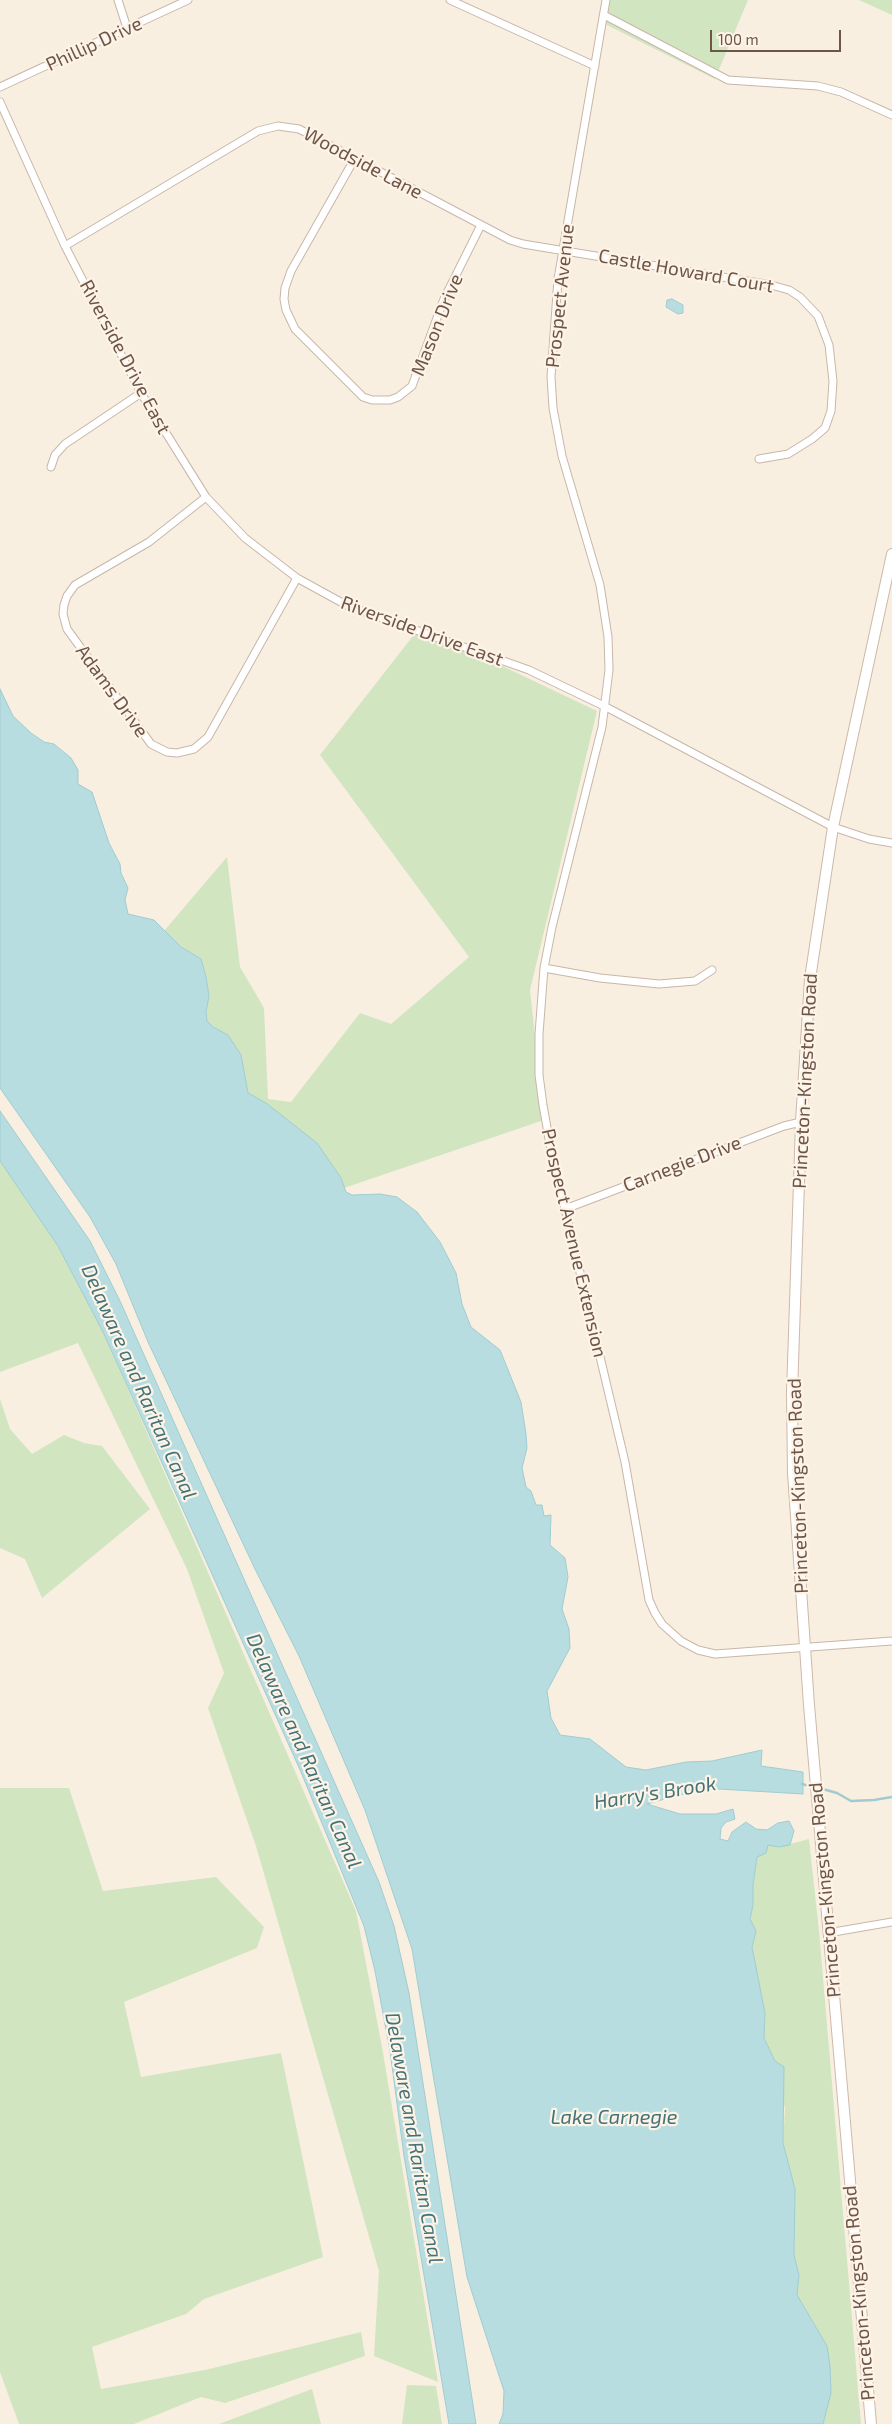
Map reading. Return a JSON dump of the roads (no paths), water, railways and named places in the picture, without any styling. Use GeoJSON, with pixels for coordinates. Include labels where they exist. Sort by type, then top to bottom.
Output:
{"type":"FeatureCollection","features":[{"type":"Feature","properties":{"kind":"main road","name":"Princeton-Kingston Road"},"geometry":{"type":"LineString","coordinates":[[871,2424],[828,1933],[795,1509],[792,1419],[800,1122],[810,980],[833,827],[892,554]]}},
{"type":"Feature","properties":{"kind":"street"},"geometry":{"type":"LineString","coordinates":[[118,0],[127,28]]}},
{"type":"Feature","properties":{"kind":"street","name":"Phillip Drive"},"geometry":{"type":"LineString","coordinates":[[0,87],[188,0]]}},
{"type":"Feature","properties":{"kind":"street"},"geometry":{"type":"LineString","coordinates":[[450,0],[595,66]]}},
{"type":"Feature","properties":{"kind":"street","name":"Prospect Avenue"},"geometry":{"type":"LineString","coordinates":[[606,0],[563,250],[551,352],[553,408],[562,456],[578,507],[605,611],[609,670],[606,707]]}},
{"type":"Feature","properties":{"kind":"street"},"geometry":{"type":"LineString","coordinates":[[604,15],[728,80],[818,86],[841,92],[892,115]]}},
{"type":"Feature","properties":{"kind":"street","name":"Riverside Drive East"},"geometry":{"type":"LineString","coordinates":[[0,102],[65,246],[141,393],[206,497],[245,538],[297,578],[322,593],[371,616],[529,670],[606,707],[833,827],[869,839],[892,843]]}},
{"type":"Feature","properties":{"kind":"street","name":"Woodside Lane"},"geometry":{"type":"LineString","coordinates":[[65,246],[268,127],[289,126],[299,129],[481,225],[523,244],[563,250]]}},
{"type":"Feature","properties":{"kind":"street","name":"Mason Drive"},"geometry":{"type":"LineString","coordinates":[[354,158],[291,271],[285,288],[284,299],[286,310],[295,329],[363,397],[372,400],[390,400],[398,398],[412,386],[444,299],[481,225]]}},
{"type":"Feature","properties":{"kind":"street","name":"Castle Howard Court"},"geometry":{"type":"LineString","coordinates":[[563,250],[771,285],[789,290],[810,306],[824,327],[829,346],[833,381],[831,411],[825,428],[812,439],[788,454],[759,459]]}},
{"type":"Feature","properties":{"kind":"street"},"geometry":{"type":"LineString","coordinates":[[51,467],[55,455],[65,444],[141,393]]}},
{"type":"Feature","properties":{"kind":"street","name":"Adams Drive"},"geometry":{"type":"LineString","coordinates":[[206,497],[149,542],[75,585],[67,596],[64,605],[63,614],[67,629],[151,744],[167,752],[177,753],[194,749],[208,737],[297,578]]}},
{"type":"Feature","properties":{"kind":"street","name":"Prospect Avenue Extension"},"geometry":{"type":"LineString","coordinates":[[606,707],[544,968],[540,1009],[539,1075],[551,1150],[625,1462],[649,1600],[662,1624],[681,1641],[704,1652],[715,1654],[806,1649],[892,1641]]}},
{"type":"Feature","properties":{"kind":"street"},"geometry":{"type":"LineString","coordinates":[[544,968],[600,978],[659,984],[695,981],[712,970]]}},
{"type":"Feature","properties":{"kind":"street","name":"Carnegie Drive"},"geometry":{"type":"LineString","coordinates":[[565,1209],[784,1126],[800,1122]]}},
{"type":"Feature","properties":{"kind":"street"},"geometry":{"type":"LineString","coordinates":[[828,1933],[892,1922]]}},
{"type":"Feature","properties":{"kind":"water"},"geometry":{"type":"Polygon","coordinates":[[[672,299],[683,305],[683,313],[678,314],[666,307],[667,300],[672,299]]]}},
{"type":"Feature","properties":{"kind":"water","name":"Lake Carnegie"},"geometry":{"type":"Polygon","coordinates":[[[0,689],[13,716],[31,733],[44,742],[54,744],[71,758],[78,770],[78,784],[92,792],[109,843],[120,864],[121,873],[128,888],[125,900],[128,914],[154,920],[181,947],[201,959],[209,996],[206,1012],[207,1021],[213,1027],[228,1035],[241,1055],[248,1093],[266,1103],[317,1143],[341,1178],[346,1192],[352,1195],[380,1194],[397,1197],[417,1212],[440,1242],[456,1273],[462,1304],[471,1327],[500,1350],[521,1402],[527,1448],[522,1468],[526,1487],[531,1491],[536,1505],[542,1505],[544,1516],[551,1515],[550,1545],[565,1558],[568,1577],[562,1609],[569,1629],[570,1648],[547,1691],[551,1718],[560,1735],[590,1739],[626,1767],[646,1770],[686,1762],[712,1761],[762,1750],[761,1766],[803,1772],[803,1794],[719,1789],[679,1795],[647,1804],[680,1814],[716,1814],[733,1809],[735,1819],[726,1822],[721,1828],[720,1839],[728,1841],[732,1832],[746,1822],[756,1829],[767,1830],[778,1823],[789,1821],[794,1831],[790,1845],[779,1847],[768,1845],[766,1853],[757,1857],[750,1919],[756,1931],[752,1947],[765,2013],[764,2038],[775,2061],[784,2067],[783,2143],[795,2189],[794,2255],[799,2275],[797,2295],[827,2346],[830,2366],[831,2393],[823,2424],[499,2424],[503,2414],[504,2391],[467,2277],[412,1949],[365,1810],[299,1656],[255,1569],[148,1342],[116,1264],[90,1217],[0,1088],[0,689]]]}},
{"type":"Feature","properties":{"kind":"water","name":"Delaware and Raritan Canal"},"geometry":{"type":"Polygon","coordinates":[[[0,1111],[90,1241],[120,1301],[379,1882],[394,1926],[409,1993],[476,2424],[449,2424],[404,2156],[390,2051],[375,1971],[364,1926],[301,1772],[103,1332],[58,1246],[0,1161],[0,1111]]]}},
{"type":"Feature","properties":{"kind":"waterway","name":"Harry's Brook"},"geometry":{"type":"LineString","coordinates":[[802,1784],[813,1787]]}},
{"type":"Feature","properties":{"kind":"waterway","name":"Harry's Brook"},"geometry":{"type":"LineString","coordinates":[[819,1788],[837,1793],[851,1801],[892,1797]]}}]}
